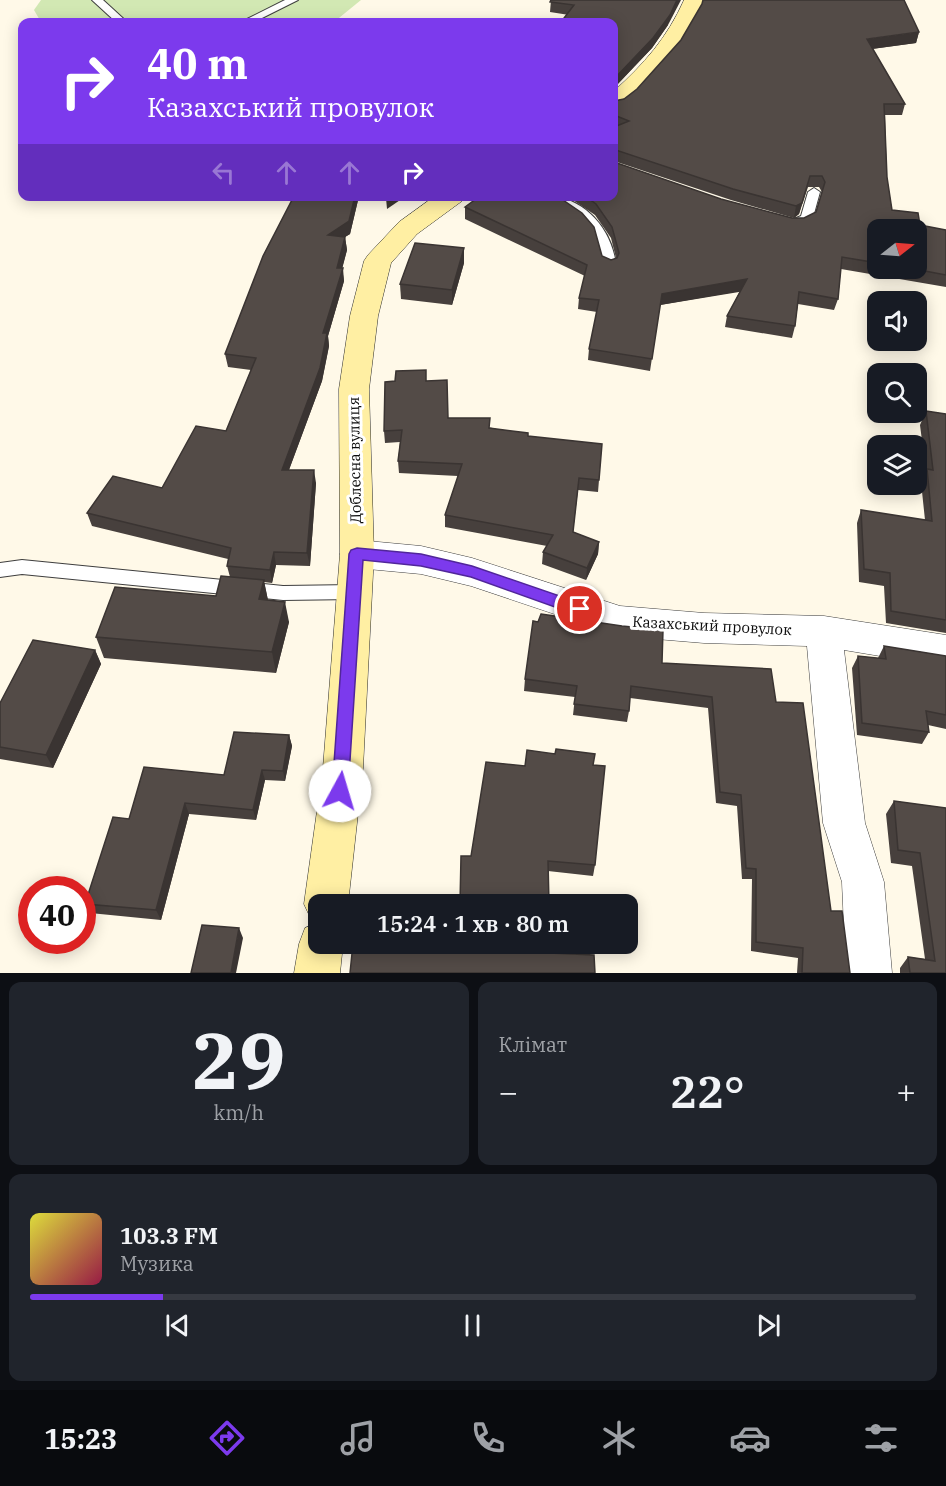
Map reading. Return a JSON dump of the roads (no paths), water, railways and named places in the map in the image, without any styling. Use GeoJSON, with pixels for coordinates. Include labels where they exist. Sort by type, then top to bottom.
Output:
{"type":"FeatureCollection","features":[{"type":"Feature","properties":{"kind":"street"},"geometry":{"type":"LineString","coordinates":[[618,99],[658,64],[685,24],[694,0]]}},
{"type":"Feature","properties":{"kind":"street","name":"Доблесна вулиця"},"geometry":{"type":"LineString","coordinates":[[327,894],[343,768],[357,554],[354,389],[364,316],[378,261],[408,228],[446,201]]}},
{"type":"Feature","properties":{"kind":"street","name":"Казахський провулок"},"geometry":{"type":"LineString","coordinates":[[357,554],[421,560],[472,572],[620,621],[704,628],[824,631],[946,651]]}},
{"type":"Feature","properties":{"kind":"street"},"geometry":{"type":"LineString","coordinates":[[824,631],[844,823],[863,882],[869,973]]}},
{"type":"Feature","properties":{"kind":"street"},"geometry":{"type":"LineString","coordinates":[[317,973],[320,954]]}},
{"type":"Feature","properties":{"kind":"lane"},"geometry":{"type":"LineString","coordinates":[[97,0],[117,18]]}},
{"type":"Feature","properties":{"kind":"lane"},"geometry":{"type":"LineString","coordinates":[[255,18],[293,0]]}},
{"type":"Feature","properties":{"kind":"lane"},"geometry":{"type":"LineString","coordinates":[[771,217],[795,224],[807,218],[814,192]]}},
{"type":"Feature","properties":{"kind":"lane"},"geometry":{"type":"LineString","coordinates":[[560,201],[591,220],[606,239],[609,266]]}},
{"type":"Feature","properties":{"kind":"lane"},"geometry":{"type":"LineString","coordinates":[[0,570],[22,567],[283,593],[354,592]]}}]}
